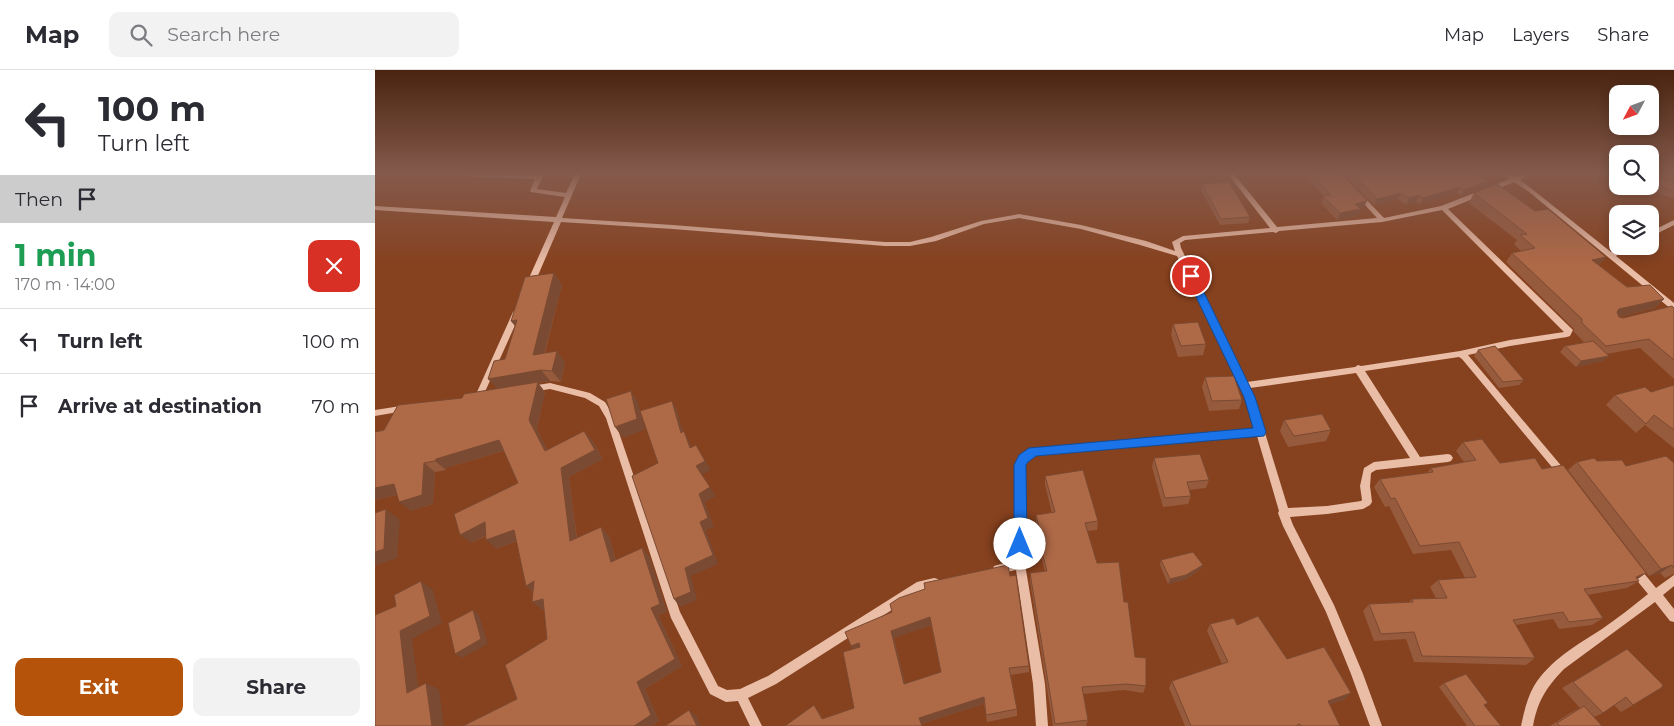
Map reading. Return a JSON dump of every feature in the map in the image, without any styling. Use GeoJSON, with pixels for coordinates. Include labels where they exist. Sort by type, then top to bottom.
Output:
{"type":"FeatureCollection","features":[{"type":"Feature","properties":{"kind":"street"},"geometry":{"type":"LineString","coordinates":[[524,297],[563,205]]}},
{"type":"Feature","properties":{"kind":"street"},"geometry":{"type":"LineString","coordinates":[[1255,205],[1276,231]]}},
{"type":"Feature","properties":{"kind":"street"},"geometry":{"type":"LineString","coordinates":[[1368,205],[1382,220]]}},
{"type":"Feature","properties":{"kind":"street"},"geometry":{"type":"LineString","coordinates":[[1376,726],[1357,674],[1330,610],[1288,526],[1257,416],[1245,386],[1176,242],[1183,238],[1382,220],[1452,205]]}},
{"type":"Feature","properties":{"kind":"street"},"geometry":{"type":"LineString","coordinates":[[1549,205],[1609,253]]}},
{"type":"Feature","properties":{"kind":"street"},"geometry":{"type":"LineString","coordinates":[[375,208],[557,219],[885,244],[910,244],[933,239],[983,222],[1019,216],[1081,228],[1143,243],[1181,255]]}},
{"type":"Feature","properties":{"kind":"street"},"geometry":{"type":"LineString","coordinates":[[1245,386],[1460,354],[1567,334],[1569,330],[1443,208]]}},
{"type":"Feature","properties":{"kind":"street"},"geometry":{"type":"LineString","coordinates":[[1659,231],[1672,226]]}},
{"type":"Feature","properties":{"kind":"street"},"geometry":{"type":"LineString","coordinates":[[1612,255],[1671,309]]}},
{"type":"Feature","properties":{"kind":"street"},"geometry":{"type":"LineString","coordinates":[[470,400],[480,394],[520,306]]}},
{"type":"Feature","properties":{"kind":"street"},"geometry":{"type":"LineString","coordinates":[[1460,354],[1568,481]]}},
{"type":"Feature","properties":{"kind":"street"},"geometry":{"type":"LineString","coordinates":[[1358,368],[1417,461]]}},
{"type":"Feature","properties":{"kind":"street"},"geometry":{"type":"LineString","coordinates":[[523,391],[550,386],[587,395],[602,404],[615,430],[675,614],[714,690],[726,696],[741,696],[772,680],[921,586],[948,580]]}},
{"type":"Feature","properties":{"kind":"street"},"geometry":{"type":"LineString","coordinates":[[470,400],[489,396]]}},
{"type":"Feature","properties":{"kind":"street"},"geometry":{"type":"LineString","coordinates":[[375,412],[415,407]]}},
{"type":"Feature","properties":{"kind":"street"},"geometry":{"type":"LineString","coordinates":[[1042,726],[1039,684],[1020,564],[1020,465],[1023,458],[1033,452],[1260,432]]}},
{"type":"Feature","properties":{"kind":"street"},"geometry":{"type":"LineString","coordinates":[[1283,513],[1309,512],[1363,505],[1367,502],[1365,486],[1367,471],[1374,466],[1448,458]]}},
{"type":"Feature","properties":{"kind":"street"},"geometry":{"type":"LineString","coordinates":[[984,572],[1020,564]]}},
{"type":"Feature","properties":{"kind":"street"},"geometry":{"type":"LineString","coordinates":[[1630,564],[1674,617]]}},
{"type":"Feature","properties":{"kind":"street"},"geometry":{"type":"LineString","coordinates":[[1527,726],[1539,688],[1555,668],[1620,623],[1674,580]]}},
{"type":"Feature","properties":{"kind":"street"},"geometry":{"type":"LineString","coordinates":[[741,696],[756,726]]}},
{"type":"Feature","properties":{"kind":"building"},"geometry":{"type":"Polygon","coordinates":[[[1213,205],[1243,205],[1250,217],[1221,219],[1213,205]]]}},
{"type":"Feature","properties":{"kind":"building"},"geometry":{"type":"Polygon","coordinates":[[[1332,205],[1356,205],[1361,209],[1340,213],[1332,205]]]}},
{"type":"Feature","properties":{"kind":"building"},"geometry":{"type":"Polygon","coordinates":[[[1489,205],[1526,205],[1535,211],[1548,209],[1606,257],[1592,260],[1627,287],[1650,285],[1664,299],[1619,309],[1617,312],[1619,317],[1623,318],[1672,306],[1674,308],[1674,360],[1649,339],[1606,346],[1582,323],[1582,319],[1512,253],[1535,248],[1520,235],[1527,234],[1489,205]]]}},
{"type":"Feature","properties":{"kind":"building"},"geometry":{"type":"Polygon","coordinates":[[[554,273],[533,355],[557,351],[552,371],[541,370],[488,379],[494,361],[505,359],[517,320],[511,321],[525,277],[554,273]]]}},
{"type":"Feature","properties":{"kind":"building"},"geometry":{"type":"Polygon","coordinates":[[[1198,322],[1206,344],[1181,346],[1173,324],[1198,322]]]}},
{"type":"Feature","properties":{"kind":"building"},"geometry":{"type":"Polygon","coordinates":[[[1593,341],[1609,356],[1581,361],[1565,346],[1593,341]]]}},
{"type":"Feature","properties":{"kind":"building"},"geometry":{"type":"Polygon","coordinates":[[[1495,346],[1524,380],[1503,382],[1478,350],[1495,346]]]}},
{"type":"Feature","properties":{"kind":"building"},"geometry":{"type":"Polygon","coordinates":[[[1234,376],[1242,400],[1212,401],[1205,377],[1234,376]]]}},
{"type":"Feature","properties":{"kind":"building"},"geometry":{"type":"Polygon","coordinates":[[[538,382],[529,420],[545,451],[584,431],[595,450],[561,468],[570,541],[601,527],[611,562],[642,548],[660,604],[651,608],[675,659],[637,682],[651,715],[634,726],[463,726],[517,699],[505,665],[547,639],[543,599],[532,602],[534,581],[526,586],[514,530],[486,540],[485,522],[460,535],[454,514],[518,483],[499,440],[424,463],[422,495],[399,502],[394,484],[375,488],[375,432],[384,430],[398,405],[462,398],[464,394],[538,382]]]}},
{"type":"Feature","properties":{"kind":"building"},"geometry":{"type":"Polygon","coordinates":[[[1674,385],[1674,430],[1654,415],[1646,424],[1615,395],[1645,387],[1651,392],[1674,385]]]}},
{"type":"Feature","properties":{"kind":"building"},"geometry":{"type":"Polygon","coordinates":[[[631,391],[637,419],[615,427],[606,399],[631,391]]]}},
{"type":"Feature","properties":{"kind":"building"},"geometry":{"type":"Polygon","coordinates":[[[672,401],[681,433],[684,431],[690,448],[696,445],[705,461],[696,466],[710,487],[699,494],[708,518],[700,522],[713,555],[685,568],[691,592],[674,599],[632,476],[658,463],[640,411],[672,401]]]}},
{"type":"Feature","properties":{"kind":"building"},"geometry":{"type":"Polygon","coordinates":[[[1322,414],[1331,430],[1294,436],[1284,420],[1322,414]]]}},
{"type":"Feature","properties":{"kind":"building"},"geometry":{"type":"Polygon","coordinates":[[[1482,439],[1500,463],[1535,458],[1542,469],[1563,465],[1646,573],[1636,577],[1639,581],[1584,589],[1603,618],[1569,622],[1563,612],[1513,620],[1535,658],[1422,656],[1414,632],[1381,634],[1369,604],[1413,602],[1412,599],[1447,598],[1438,580],[1476,577],[1459,542],[1420,546],[1395,498],[1391,499],[1380,479],[1433,472],[1431,468],[1476,460],[1463,442],[1482,439]]]}},
{"type":"Feature","properties":{"kind":"building"},"geometry":{"type":"Polygon","coordinates":[[[1200,454],[1209,480],[1187,482],[1191,496],[1165,498],[1154,458],[1200,454]]]}},
{"type":"Feature","properties":{"kind":"building"},"geometry":{"type":"Polygon","coordinates":[[[1666,456],[1674,463],[1674,568],[1672,565],[1661,569],[1577,462],[1594,458],[1597,461],[1622,460],[1626,466],[1666,456]]]}},
{"type":"Feature","properties":{"kind":"building"},"geometry":{"type":"Polygon","coordinates":[[[1083,470],[1098,521],[1085,523],[1097,563],[1119,562],[1124,602],[1128,602],[1135,657],[1146,658],[1146,686],[1126,684],[1082,687],[1088,720],[1055,724],[1030,573],[1047,571],[1039,541],[1042,540],[1036,515],[1055,512],[1045,476],[1083,470]]]}},
{"type":"Feature","properties":{"kind":"building"},"geometry":{"type":"Polygon","coordinates":[[[386,509],[384,549],[375,552],[375,513],[386,509]]]}},
{"type":"Feature","properties":{"kind":"building"},"geometry":{"type":"Polygon","coordinates":[[[1193,552],[1203,565],[1186,575],[1170,579],[1161,560],[1193,552]]]}},
{"type":"Feature","properties":{"kind":"building"},"geometry":{"type":"Polygon","coordinates":[[[1008,565],[1010,576],[1016,575],[1029,666],[1009,668],[1017,709],[986,715],[984,697],[919,718],[922,726],[785,726],[814,705],[822,719],[854,708],[843,652],[860,647],[859,643],[851,646],[845,632],[892,612],[890,604],[899,598],[925,589],[924,583],[1008,565]],[[930,617],[891,631],[904,684],[941,672],[930,617]]]}},
{"type":"Feature","properties":{"kind":"building"},"geometry":{"type":"Polygon","coordinates":[[[421,581],[430,616],[400,631],[407,693],[426,683],[432,726],[375,726],[375,615],[396,606],[394,595],[421,581]]]}},
{"type":"Feature","properties":{"kind":"building"},"geometry":{"type":"Polygon","coordinates":[[[473,610],[481,639],[455,654],[448,623],[473,610]]]}},
{"type":"Feature","properties":{"kind":"building"},"geometry":{"type":"Polygon","coordinates":[[[1258,616],[1287,659],[1324,647],[1351,693],[1328,701],[1340,726],[1302,726],[1299,724],[1296,726],[1191,726],[1172,681],[1228,662],[1210,624],[1234,618],[1237,625],[1258,616]]]}},
{"type":"Feature","properties":{"kind":"building"},"geometry":{"type":"Polygon","coordinates":[[[1627,649],[1663,685],[1633,705],[1626,697],[1603,713],[1573,682],[1627,649]]]}},
{"type":"Feature","properties":{"kind":"building"},"geometry":{"type":"Polygon","coordinates":[[[1466,674],[1488,703],[1484,705],[1501,726],[1475,726],[1444,683],[1466,674]]]}},
{"type":"Feature","properties":{"kind":"building"},"geometry":{"type":"Polygon","coordinates":[[[1584,706],[1602,726],[1560,726],[1557,723],[1584,706]]]}},
{"type":"Feature","properties":{"kind":"building"},"geometry":{"type":"Polygon","coordinates":[[[689,710],[697,726],[665,726],[689,710]]]}},
{"type":"Feature","properties":{"kind":"route"},"geometry":{"type":"LineString","coordinates":[[1020,544],[1020,465],[1023,458],[1033,452],[1260,432],[1257,416],[1250,397],[1191,276]]}}]}
